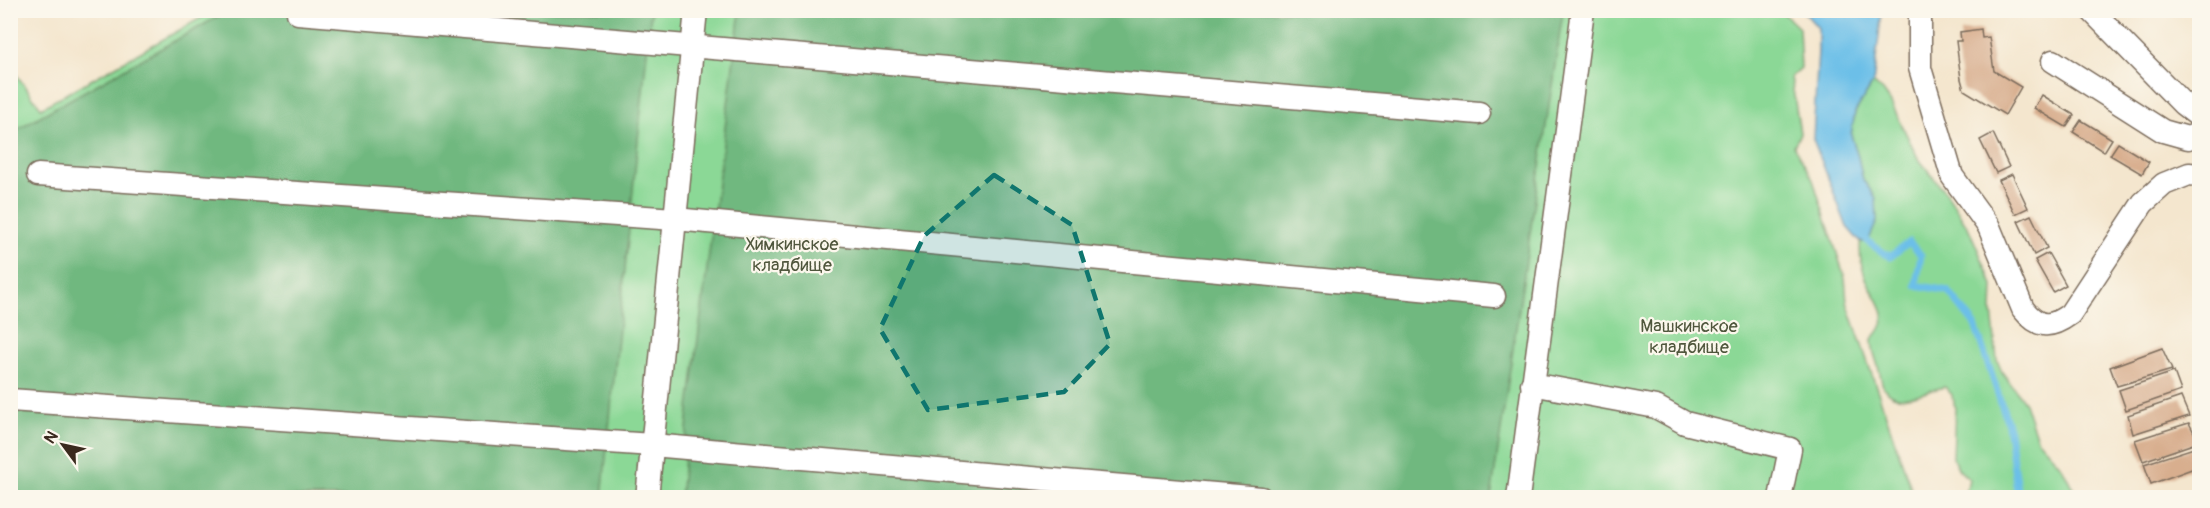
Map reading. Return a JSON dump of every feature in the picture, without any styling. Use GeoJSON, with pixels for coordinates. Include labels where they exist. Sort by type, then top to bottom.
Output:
{"type":"FeatureCollection","features":[{"type":"Feature","properties":{"kind":"lane"},"geometry":{"type":"LineString","coordinates":[[647,498],[696,10]]}},
{"type":"Feature","properties":{"kind":"lane"},"geometry":{"type":"LineString","coordinates":[[1518,498],[1583,10]]}},
{"type":"Feature","properties":{"kind":"lane"},"geometry":{"type":"LineString","coordinates":[[1920,10],[1920,68],[1952,176],[1989,227],[2023,309],[2031,320],[2046,325],[2059,322],[2070,314],[2143,203],[2164,184],[2188,174],[2199,175]]}},
{"type":"Feature","properties":{"kind":"lane"},"geometry":{"type":"LineString","coordinates":[[2091,10],[2183,104],[2199,117]]}},
{"type":"Feature","properties":{"kind":"lane"},"geometry":{"type":"LineString","coordinates":[[298,13],[1479,113]]}},
{"type":"Feature","properties":{"kind":"lane"},"geometry":{"type":"LineString","coordinates":[[2054,61],[2163,131],[2188,138],[2199,133]]}},
{"type":"Feature","properties":{"kind":"lane"},"geometry":{"type":"LineString","coordinates":[[38,175],[675,219],[1494,296]]}},
{"type":"Feature","properties":{"kind":"lane"},"geometry":{"type":"LineString","coordinates":[[1533,384],[1656,407],[1685,423],[1790,449],[1780,498]]}},
{"type":"Feature","properties":{"kind":"lane"},"geometry":{"type":"LineString","coordinates":[[10,400],[652,445],[1261,498]]}},
{"type":"Feature","properties":{"kind":"highlighted area"},"geometry":{"type":"Polygon","coordinates":[[[994,175],[1072,225],[1110,344],[1064,392],[928,410],[880,329],[924,236],[994,175]]]}},
{"type":"Feature","properties":{"kind":"green space","name":"Химкинское кладбище"},"geometry":{"type":"Polygon","coordinates":[[[215,10],[1781,11],[1799,28],[1801,68],[1791,77],[1800,133],[1794,146],[1813,180],[1845,278],[1847,302],[1914,497],[11,497],[10,66],[41,108],[215,10]]]}},
{"type":"Feature","properties":{"kind":"green space"},"geometry":{"type":"Polygon","coordinates":[[[228,11],[651,11],[602,497],[11,497],[10,133],[228,11]]]}},
{"type":"Feature","properties":{"kind":"green space"},"geometry":{"type":"Polygon","coordinates":[[[740,11],[1563,11],[1491,497],[680,498],[689,409],[740,11]]]}},
{"type":"Feature","properties":{"kind":"green space"},"geometry":{"type":"Polygon","coordinates":[[[1873,83],[1890,101],[1918,158],[1949,197],[1969,229],[1993,285],[1992,311],[1997,360],[2002,372],[2025,403],[2037,439],[2062,467],[2073,489],[2085,497],[1999,497],[1995,491],[1979,497],[1965,497],[1969,479],[1959,470],[1953,458],[1955,409],[1953,396],[1945,387],[1913,396],[1896,397],[1883,386],[1873,352],[1872,339],[1880,330],[1883,313],[1862,267],[1860,253],[1860,242],[1868,242],[1876,198],[1863,180],[1851,135],[1855,112],[1873,83]]]}},
{"type":"Feature","properties":{"kind":"water"},"geometry":{"type":"Polygon","coordinates":[[[1803,11],[1882,11],[1873,83],[1855,112],[1851,135],[1863,180],[1876,198],[1877,221],[1868,242],[1860,242],[1847,227],[1813,139],[1818,28],[1803,11]]]}},
{"type":"Feature","properties":{"kind":"building"},"geometry":{"type":"Polygon","coordinates":[[[1981,29],[1982,38],[1989,37],[1994,71],[2021,87],[2005,115],[1964,90],[1956,41],[1961,41],[1960,32],[1981,29]]]}},
{"type":"Feature","properties":{"kind":"building"},"geometry":{"type":"Polygon","coordinates":[[[2042,95],[2074,115],[2066,127],[2034,108],[2042,95]]]}},
{"type":"Feature","properties":{"kind":"building"},"geometry":{"type":"Polygon","coordinates":[[[2081,120],[2112,139],[2104,152],[2073,132],[2081,120]]]}},
{"type":"Feature","properties":{"kind":"building"},"geometry":{"type":"Polygon","coordinates":[[[1993,133],[2009,167],[1996,173],[1980,140],[1993,133]]]}},
{"type":"Feature","properties":{"kind":"building"},"geometry":{"type":"Polygon","coordinates":[[[2118,143],[2149,162],[2142,174],[2110,155],[2118,143]]]}},
{"type":"Feature","properties":{"kind":"building"},"geometry":{"type":"Polygon","coordinates":[[[2012,174],[2028,208],[2015,214],[1999,180],[2012,174]]]}},
{"type":"Feature","properties":{"kind":"building"},"geometry":{"type":"Polygon","coordinates":[[[2031,215],[2047,248],[2034,255],[2018,221],[2031,215]]]}},
{"type":"Feature","properties":{"kind":"building"},"geometry":{"type":"Polygon","coordinates":[[[2048,253],[2066,285],[2053,292],[2035,260],[2048,253]]]}},
{"type":"Feature","properties":{"kind":"building"},"geometry":{"type":"Polygon","coordinates":[[[2162,348],[2172,370],[2117,386],[2110,367],[2162,348]]]}},
{"type":"Feature","properties":{"kind":"building"},"geometry":{"type":"Polygon","coordinates":[[[2174,372],[2181,391],[2126,410],[2119,390],[2174,372]]]}},
{"type":"Feature","properties":{"kind":"building"},"geometry":{"type":"Polygon","coordinates":[[[2181,397],[2189,416],[2133,434],[2128,415],[2181,397]]]}},
{"type":"Feature","properties":{"kind":"building"},"geometry":{"type":"Polygon","coordinates":[[[2189,423],[2199,442],[2143,461],[2135,440],[2189,423]]]}},
{"type":"Feature","properties":{"kind":"building"},"geometry":{"type":"Polygon","coordinates":[[[2200,446],[2200,466],[2151,484],[2144,464],[2200,446]]]}},
{"type":"Feature","properties":{"kind":"waterway"},"geometry":{"type":"LineString","coordinates":[[1864,234],[1868,242],[1890,257],[1909,242],[1921,255],[1916,285],[1948,291],[1975,325],[2008,424],[2018,498]]}},
{"type":"Feature","properties":{"kind":"park label","name":"Машкинское кладбище"},"geometry":{"type":"Point","coordinates":[1689,336]}}]}
